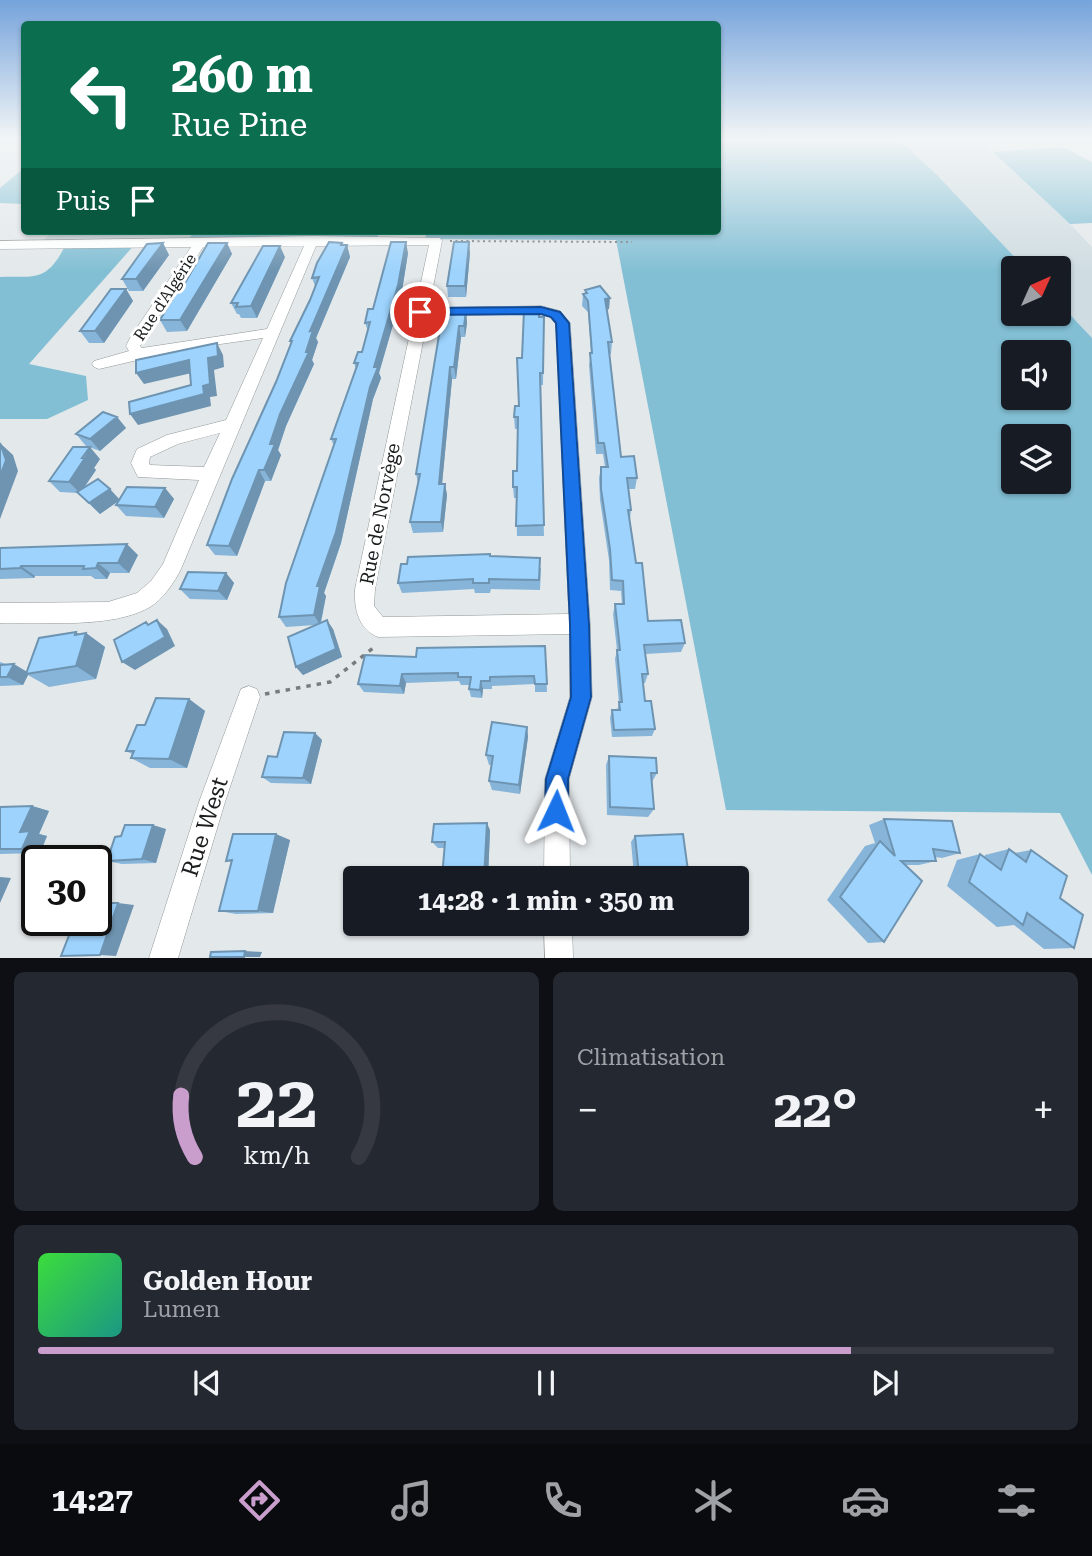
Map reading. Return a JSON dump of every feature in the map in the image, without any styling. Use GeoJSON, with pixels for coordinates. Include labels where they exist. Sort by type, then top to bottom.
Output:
{"type":"FeatureCollection","features":[{"type":"Feature","properties":{"kind":"street"},"geometry":{"type":"LineString","coordinates":[[0,612],[108,611],[143,600],[158,587],[171,569],[313,240]]}},
{"type":"Feature","properties":{"kind":"street"},"geometry":{"type":"LineString","coordinates":[[0,245],[313,240],[436,241]]}},
{"type":"Feature","properties":{"kind":"street","name":"Rue de Norvège"},"geometry":{"type":"LineString","coordinates":[[436,241],[365,589],[364,610],[378,627],[580,624]]}},
{"type":"Feature","properties":{"kind":"street","name":"Rue d'Algérie"},"geometry":{"type":"LineString","coordinates":[[137,352],[133,346],[137,338],[200,242]]}},
{"type":"Feature","properties":{"kind":"street"},"geometry":{"type":"LineString","coordinates":[[420,312],[541,310],[555,314],[562,320],[580,624],[581,697],[557,779],[557,866]]}},
{"type":"Feature","properties":{"kind":"street"},"geometry":{"type":"LineString","coordinates":[[99,364],[137,352],[158,352],[232,337],[273,333]]}},
{"type":"Feature","properties":{"kind":"street"},"geometry":{"type":"LineString","coordinates":[[210,474],[144,472],[140,463],[143,453],[173,439],[233,424]]}},
{"type":"Feature","properties":{"kind":"street","name":"Rue West"},"geometry":{"type":"LineString","coordinates":[[163,957],[212,802],[249,697]]}},
{"type":"Feature","properties":{"kind":"street"},"geometry":{"type":"LineString","coordinates":[[558,936],[559,957]]}},
{"type":"Feature","properties":{"kind":"path"},"geometry":{"type":"LineString","coordinates":[[436,241],[632,242]]}},
{"type":"Feature","properties":{"kind":"path"},"geometry":{"type":"LineString","coordinates":[[249,697],[330,682],[399,628]]}},
{"type":"Feature","properties":{"kind":"shaded area"},"geometry":{"type":"Polygon","coordinates":[[[6,183],[21,183],[21,204],[0,203],[0,188],[6,183]]]}},
{"type":"Feature","properties":{"kind":"shaded area"},"geometry":{"type":"Polygon","coordinates":[[[721,183],[944,183],[1014,256],[1001,256],[1001,326],[1071,326],[1071,316],[1092,338],[1092,875],[1060,813],[726,810],[616,240],[425,239],[426,235],[721,235],[721,183]]]}},
{"type":"Feature","properties":{"kind":"shaded area"},"geometry":{"type":"Polygon","coordinates":[[[944,183],[1025,183],[1092,247],[1092,338],[1071,316],[1071,256],[1014,256],[944,183]]]}},
{"type":"Feature","properties":{"kind":"shaded area"},"geometry":{"type":"Polygon","coordinates":[[[1026,183],[1092,183],[1092,223],[1070,224],[1026,183]]]}},
{"type":"Feature","properties":{"kind":"shaded area"},"geometry":{"type":"Polygon","coordinates":[[[48,235],[192,235],[187,241],[42,242],[48,235]]]}},
{"type":"Feature","properties":{"kind":"shaded area"},"geometry":{"type":"Polygon","coordinates":[[[192,235],[378,235],[377,240],[187,241],[192,235]]]}},
{"type":"Feature","properties":{"kind":"shaded area"},"geometry":{"type":"Polygon","coordinates":[[[136,243],[29,364],[86,376],[88,400],[47,419],[0,419],[0,277],[31,276],[45,272],[58,259],[64,248],[136,243]]]}},
{"type":"Feature","properties":{"kind":"building"},"geometry":{"type":"Polygon","coordinates":[[[329,242],[347,245],[310,331],[313,330],[306,352],[309,352],[280,414],[270,444],[275,444],[264,470],[259,470],[229,546],[207,545],[232,479],[276,382],[290,341],[310,300],[319,277],[312,278],[329,242]]]}},
{"type":"Feature","properties":{"kind":"building"},"geometry":{"type":"Polygon","coordinates":[[[391,242],[406,242],[398,285],[374,367],[378,367],[370,387],[336,532],[317,586],[320,586],[314,615],[279,617],[286,583],[336,439],[331,439],[358,363],[354,363],[358,352],[362,352],[370,322],[365,323],[368,309],[373,309],[391,242]]]}},
{"type":"Feature","properties":{"kind":"building"},"geometry":{"type":"Polygon","coordinates":[[[454,242],[469,242],[465,286],[447,286],[454,242]]]}},
{"type":"Feature","properties":{"kind":"building"},"geometry":{"type":"Polygon","coordinates":[[[163,243],[136,279],[122,279],[147,244],[163,243]]]}},
{"type":"Feature","properties":{"kind":"building"},"geometry":{"type":"Polygon","coordinates":[[[208,243],[227,243],[180,320],[160,320],[179,288],[182,288],[208,243]]]}},
{"type":"Feature","properties":{"kind":"building"},"geometry":{"type":"Polygon","coordinates":[[[263,246],[280,246],[251,306],[236,307],[238,303],[231,303],[263,246]]]}},
{"type":"Feature","properties":{"kind":"building"},"geometry":{"type":"Polygon","coordinates":[[[600,286],[610,298],[605,299],[612,342],[608,342],[621,457],[634,456],[637,478],[627,478],[631,510],[628,510],[636,563],[642,563],[648,621],[681,620],[685,643],[644,645],[648,674],[642,674],[645,701],[651,701],[655,729],[614,730],[612,710],[620,710],[619,702],[622,702],[615,604],[624,604],[623,581],[612,580],[601,489],[601,467],[608,467],[604,443],[598,443],[588,301],[583,294],[587,293],[585,290],[600,286]]]}},
{"type":"Feature","properties":{"kind":"building"},"geometry":{"type":"Polygon","coordinates":[[[111,289],[126,289],[95,331],[80,331],[111,289]]]}},
{"type":"Feature","properties":{"kind":"building"},"geometry":{"type":"Polygon","coordinates":[[[524,310],[539,310],[539,317],[544,317],[543,373],[540,373],[544,525],[516,526],[517,487],[513,487],[513,471],[517,471],[518,417],[514,417],[515,406],[519,406],[517,358],[522,358],[524,310]]]}},
{"type":"Feature","properties":{"kind":"building"},"geometry":{"type":"Polygon","coordinates":[[[443,311],[466,311],[464,326],[459,326],[454,367],[450,367],[439,484],[445,484],[441,522],[410,522],[420,474],[416,474],[443,311]]]}},
{"type":"Feature","properties":{"kind":"building"},"geometry":{"type":"Polygon","coordinates":[[[217,343],[218,356],[208,358],[210,384],[203,386],[204,394],[130,414],[129,402],[191,385],[189,360],[136,373],[136,360],[217,343]]]}},
{"type":"Feature","properties":{"kind":"building"},"geometry":{"type":"Polygon","coordinates":[[[103,412],[117,417],[90,439],[76,434],[103,412]]]}},
{"type":"Feature","properties":{"kind":"building"},"geometry":{"type":"Polygon","coordinates":[[[0,443],[6,460],[0,476],[0,443]]]}},
{"type":"Feature","properties":{"kind":"building"},"geometry":{"type":"Polygon","coordinates":[[[73,447],[90,447],[69,482],[49,481],[73,447]]]}},
{"type":"Feature","properties":{"kind":"building"},"geometry":{"type":"Polygon","coordinates":[[[98,479],[110,489],[89,503],[77,492],[98,479]]]}},
{"type":"Feature","properties":{"kind":"building"},"geometry":{"type":"Polygon","coordinates":[[[127,487],[165,488],[155,507],[116,505],[127,487]]]}},
{"type":"Feature","properties":{"kind":"building"},"geometry":{"type":"Polygon","coordinates":[[[127,544],[118,563],[98,563],[96,568],[21,566],[0,569],[0,548],[127,544]]]}},
{"type":"Feature","properties":{"kind":"building"},"geometry":{"type":"Polygon","coordinates":[[[490,554],[540,558],[539,580],[489,579],[489,583],[473,583],[473,579],[398,583],[401,564],[407,564],[408,557],[490,554]]]}},
{"type":"Feature","properties":{"kind":"building"},"geometry":{"type":"Polygon","coordinates":[[[188,572],[226,573],[218,591],[180,589],[188,572]]]}},
{"type":"Feature","properties":{"kind":"building"},"geometry":{"type":"Polygon","coordinates":[[[157,620],[165,637],[122,662],[114,640],[146,622],[148,625],[157,620]]]}},
{"type":"Feature","properties":{"kind":"building"},"geometry":{"type":"Polygon","coordinates":[[[327,620],[336,649],[296,667],[288,637],[327,620]]]}},
{"type":"Feature","properties":{"kind":"building"},"geometry":{"type":"Polygon","coordinates":[[[76,632],[75,635],[86,633],[76,666],[26,674],[39,638],[76,632]]]}},
{"type":"Feature","properties":{"kind":"building"},"geometry":{"type":"Polygon","coordinates":[[[545,646],[547,684],[535,684],[534,676],[490,677],[490,681],[481,681],[480,690],[469,689],[471,677],[458,677],[458,673],[402,674],[400,686],[358,684],[365,655],[416,657],[417,648],[545,646]]]}},
{"type":"Feature","properties":{"kind":"building"},"geometry":{"type":"Polygon","coordinates":[[[14,664],[7,677],[0,677],[0,665],[14,664]]]}},
{"type":"Feature","properties":{"kind":"building"},"geometry":{"type":"Polygon","coordinates":[[[156,698],[189,699],[169,759],[131,758],[134,751],[126,751],[137,725],[145,725],[156,698]]]}},
{"type":"Feature","properties":{"kind":"building"},"geometry":{"type":"Polygon","coordinates":[[[492,722],[527,727],[519,785],[489,781],[493,756],[486,755],[492,722]]]}},
{"type":"Feature","properties":{"kind":"building"},"geometry":{"type":"Polygon","coordinates":[[[284,732],[315,733],[303,778],[262,777],[268,756],[277,757],[284,732]]]}},
{"type":"Feature","properties":{"kind":"building"},"geometry":{"type":"Polygon","coordinates":[[[609,756],[656,758],[657,773],[651,773],[654,809],[610,807],[609,756]]]}},
{"type":"Feature","properties":{"kind":"building"},"geometry":{"type":"Polygon","coordinates":[[[32,806],[20,832],[30,831],[21,849],[0,849],[0,807],[32,806]]]}},
{"type":"Feature","properties":{"kind":"building"},"geometry":{"type":"Polygon","coordinates":[[[884,819],[952,821],[960,853],[933,849],[936,861],[901,861],[922,881],[884,942],[840,897],[880,841],[895,856],[884,819]]]}},
{"type":"Feature","properties":{"kind":"building"},"geometry":{"type":"Polygon","coordinates":[[[487,823],[485,866],[443,866],[445,842],[432,842],[434,824],[487,823]]]}},
{"type":"Feature","properties":{"kind":"building"},"geometry":{"type":"Polygon","coordinates":[[[125,825],[153,825],[142,859],[112,861],[115,837],[121,836],[125,825]]]}},
{"type":"Feature","properties":{"kind":"building"},"geometry":{"type":"Polygon","coordinates":[[[233,834],[276,834],[258,911],[219,911],[232,860],[226,861],[233,834]]]}},
{"type":"Feature","properties":{"kind":"building"},"geometry":{"type":"Polygon","coordinates":[[[683,834],[687,866],[638,866],[635,836],[683,834]]]}},
{"type":"Feature","properties":{"kind":"building"},"geometry":{"type":"Polygon","coordinates":[[[1009,849],[1026,862],[1031,850],[1067,876],[1060,898],[1083,915],[1074,948],[1027,913],[1023,925],[969,882],[980,854],[1001,870],[1009,849]]]}},
{"type":"Feature","properties":{"kind":"building"},"geometry":{"type":"Polygon","coordinates":[[[112,903],[118,903],[112,920],[112,903]]]}},
{"type":"Feature","properties":{"kind":"building"},"geometry":{"type":"Polygon","coordinates":[[[69,936],[107,936],[100,955],[61,956],[69,936]]]}},
{"type":"Feature","properties":{"kind":"building"},"geometry":{"type":"Polygon","coordinates":[[[245,951],[244,957],[210,957],[211,952],[245,951]]]}},
{"type":"Feature","properties":{"kind":"route"},"geometry":{"type":"LineString","coordinates":[[420,312],[541,310],[555,314],[563,323],[580,624],[581,697],[557,779],[556,811]]}}]}
